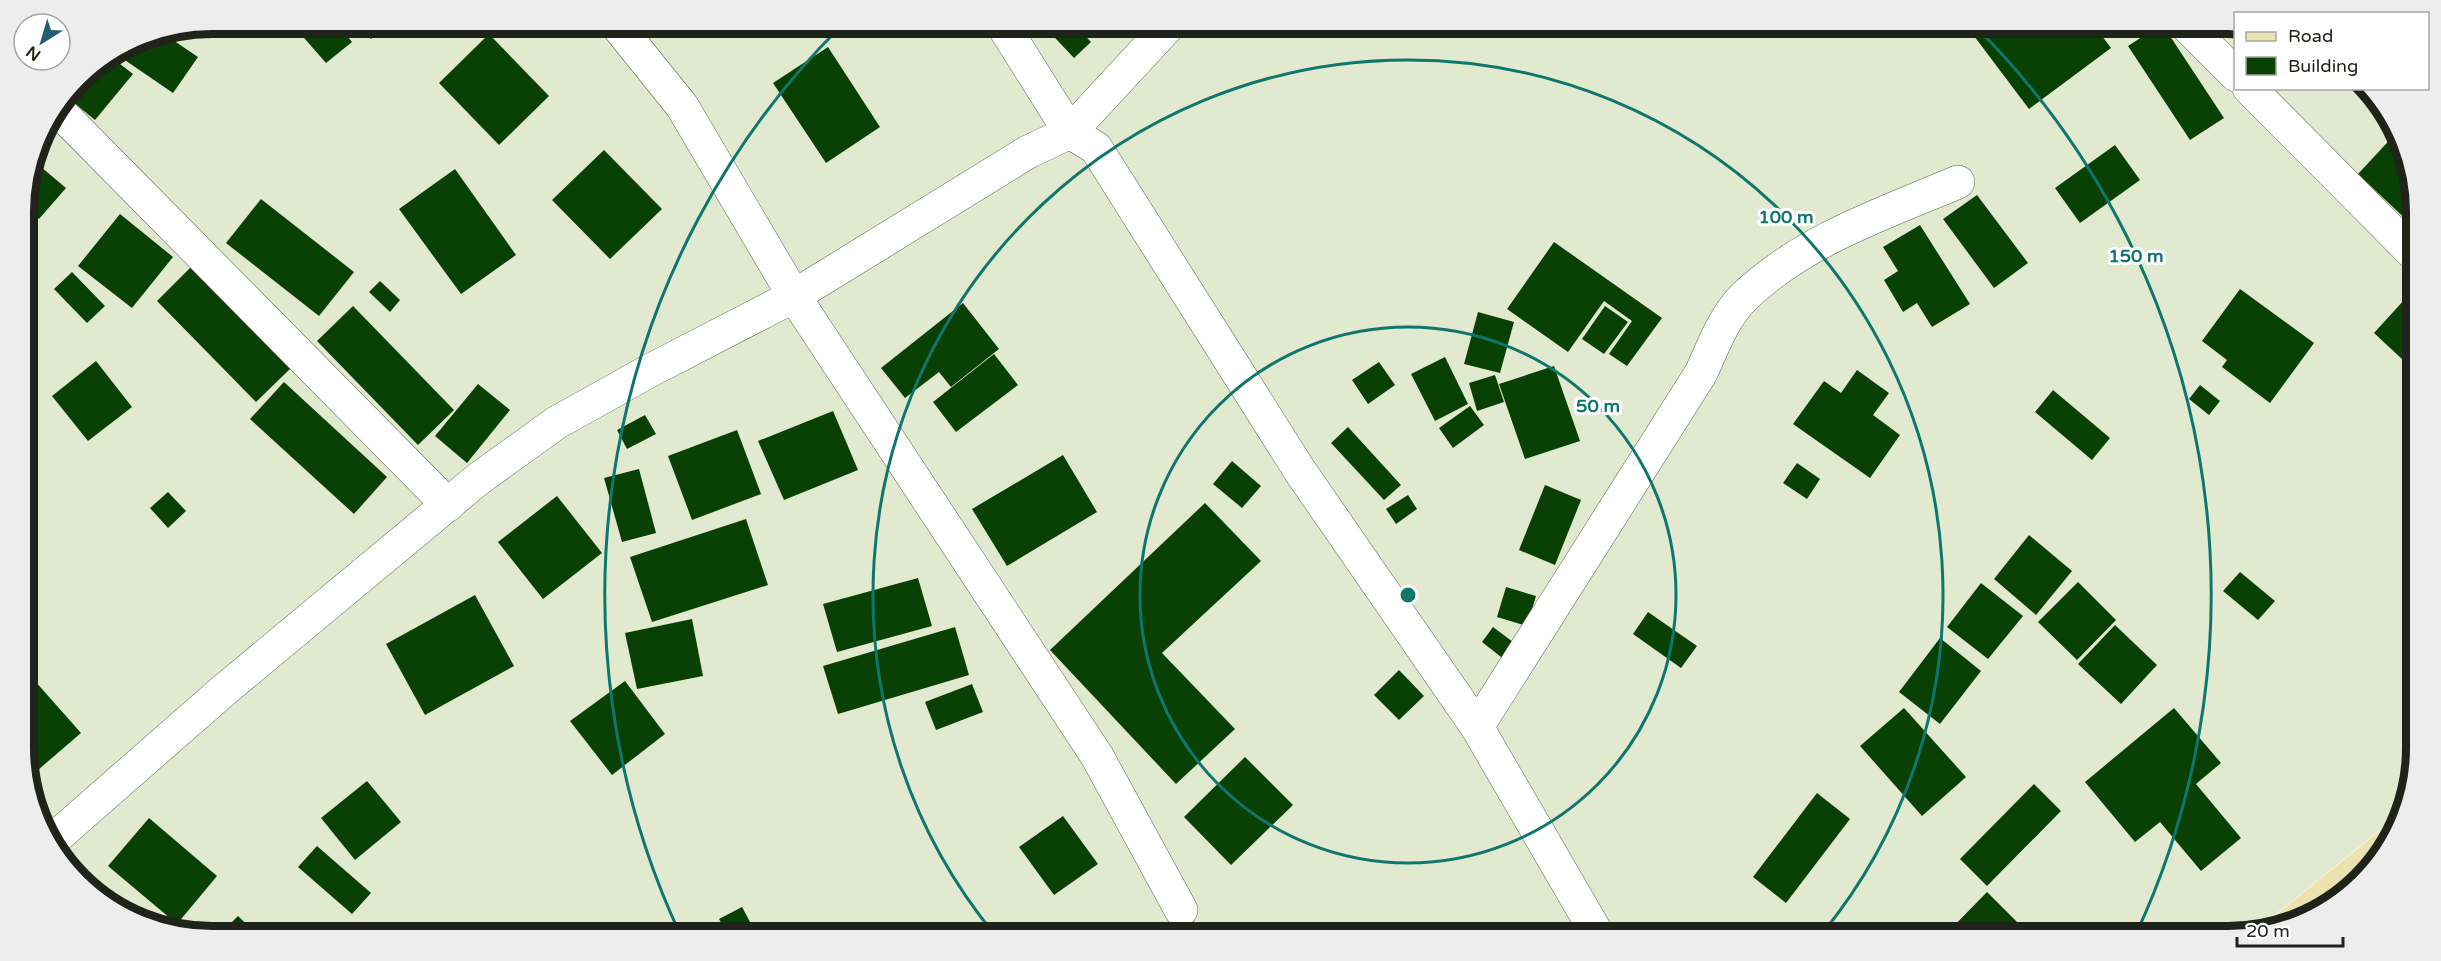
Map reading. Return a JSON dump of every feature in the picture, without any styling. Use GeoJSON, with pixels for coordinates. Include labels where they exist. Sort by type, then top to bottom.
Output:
{"type":"FeatureCollection","features":[{"type":"Feature","properties":{"kind":"main road"},"geometry":{"type":"LineString","coordinates":[[2324,898],[2348,880]]}},
{"type":"Feature","properties":{"kind":"street"},"geometry":{"type":"LineString","coordinates":[[2195,34],[2234,74]]}},
{"type":"Feature","properties":{"kind":"street"},"geometry":{"type":"LineString","coordinates":[[625,35],[682,106],[794,296],[1097,756],[1181,910]]}},
{"type":"Feature","properties":{"kind":"street"},"geometry":{"type":"LineString","coordinates":[[1009,35],[1070,132],[1096,148],[1300,471],[1477,728],[1593,926]]}},
{"type":"Feature","properties":{"kind":"street"},"geometry":{"type":"LineString","coordinates":[[58,835],[223,691],[477,480],[556,423],[651,370],[794,296],[1028,152],[1070,132],[1160,35]]}},
{"type":"Feature","properties":{"kind":"street"},"geometry":{"type":"LineString","coordinates":[[2250,90],[2406,246]]}},
{"type":"Feature","properties":{"kind":"street"},"geometry":{"type":"LineString","coordinates":[[63,117],[448,505]]}},
{"type":"Feature","properties":{"kind":"street"},"geometry":{"type":"LineString","coordinates":[[1477,728],[1701,373],[1724,324],[1743,298],[1778,270],[1842,231],[1958,182]]}},
{"type":"Feature","properties":{"kind":"building"},"geometry":{"type":"Polygon","coordinates":[[[1973,34],[2101,34],[2111,48],[2029,109],[1973,34]]]}},
{"type":"Feature","properties":{"kind":"building"},"geometry":{"type":"Polygon","coordinates":[[[2146,34],[2169,34],[2224,118],[2190,140],[2128,46],[2146,34]]]}},
{"type":"Feature","properties":{"kind":"building"},"geometry":{"type":"Polygon","coordinates":[[[301,35],[346,35],[352,42],[326,63],[301,35]]]}},
{"type":"Feature","properties":{"kind":"building"},"geometry":{"type":"Polygon","coordinates":[[[490,35],[549,96],[499,145],[439,83],[490,35]]]}},
{"type":"Feature","properties":{"kind":"building"},"geometry":{"type":"Polygon","coordinates":[[[1052,35],[1084,35],[1091,42],[1074,58],[1052,35]]]}},
{"type":"Feature","properties":{"kind":"building"},"geometry":{"type":"Polygon","coordinates":[[[172,40],[198,57],[173,93],[123,59],[145,48],[172,40]]]}},
{"type":"Feature","properties":{"kind":"building"},"geometry":{"type":"Polygon","coordinates":[[[828,47],[880,127],[826,163],[773,83],[828,47]]]}},
{"type":"Feature","properties":{"kind":"building"},"geometry":{"type":"Polygon","coordinates":[[[118,62],[133,74],[95,120],[73,102],[95,79],[118,62]]]}},
{"type":"Feature","properties":{"kind":"building"},"geometry":{"type":"Polygon","coordinates":[[[2390,139],[2405,190],[2406,219],[2358,174],[2390,139]]]}},
{"type":"Feature","properties":{"kind":"building"},"geometry":{"type":"Polygon","coordinates":[[[2115,145],[2140,180],[2080,223],[2055,188],[2115,145]]]}},
{"type":"Feature","properties":{"kind":"building"},"geometry":{"type":"Polygon","coordinates":[[[604,150],[662,209],[610,259],[552,200],[604,150]]]}},
{"type":"Feature","properties":{"kind":"building"},"geometry":{"type":"Polygon","coordinates":[[[41,167],[66,188],[39,219],[35,216],[35,201],[41,167]]]}},
{"type":"Feature","properties":{"kind":"building"},"geometry":{"type":"Polygon","coordinates":[[[455,169],[516,255],[461,294],[399,209],[455,169]]]}},
{"type":"Feature","properties":{"kind":"building"},"geometry":{"type":"Polygon","coordinates":[[[1977,195],[2028,263],[1994,288],[1943,219],[1977,195]]]}},
{"type":"Feature","properties":{"kind":"building"},"geometry":{"type":"Polygon","coordinates":[[[261,199],[354,272],[319,316],[226,243],[261,199]]]}},
{"type":"Feature","properties":{"kind":"building"},"geometry":{"type":"Polygon","coordinates":[[[120,214],[173,257],[132,308],[78,266],[120,214]]]}},
{"type":"Feature","properties":{"kind":"building"},"geometry":{"type":"Polygon","coordinates":[[[1920,225],[1970,304],[1932,327],[1917,303],[1903,312],[1884,280],[1898,271],[1883,247],[1920,225]]]}},
{"type":"Feature","properties":{"kind":"building"},"geometry":{"type":"Polygon","coordinates":[[[1554,242],[1662,318],[1627,366],[1609,354],[1632,321],[1604,301],[1568,352],[1507,309],[1554,242]]]}},
{"type":"Feature","properties":{"kind":"building"},"geometry":{"type":"Polygon","coordinates":[[[193,265],[293,366],[256,402],[157,301],[193,265]]]}},
{"type":"Feature","properties":{"kind":"building"},"geometry":{"type":"Polygon","coordinates":[[[72,272],[105,306],[87,323],[54,289],[72,272]]]}},
{"type":"Feature","properties":{"kind":"building"},"geometry":{"type":"Polygon","coordinates":[[[380,281],[400,300],[390,312],[369,292],[380,281]]]}},
{"type":"Feature","properties":{"kind":"building"},"geometry":{"type":"Polygon","coordinates":[[[2240,289],[2314,343],[2270,403],[2222,367],[2227,360],[2202,341],[2240,289]]]}},
{"type":"Feature","properties":{"kind":"building"},"geometry":{"type":"Polygon","coordinates":[[[2405,299],[2406,300],[2406,363],[2374,333],[2405,299]]]}},
{"type":"Feature","properties":{"kind":"building"},"geometry":{"type":"Polygon","coordinates":[[[963,303],[999,349],[951,387],[939,372],[905,398],[881,368],[963,303]]]}},
{"type":"Feature","properties":{"kind":"building"},"geometry":{"type":"Polygon","coordinates":[[[353,306],[454,410],[418,445],[317,341],[353,306]]]}},
{"type":"Feature","properties":{"kind":"building"},"geometry":{"type":"Polygon","coordinates":[[[1605,306],[1628,322],[1604,354],[1582,339],[1605,306]]]}},
{"type":"Feature","properties":{"kind":"building"},"geometry":{"type":"Polygon","coordinates":[[[1478,312],[1514,322],[1500,373],[1464,364],[1478,312]]]}},
{"type":"Feature","properties":{"kind":"building"},"geometry":{"type":"Polygon","coordinates":[[[994,354],[1018,385],[956,432],[933,402],[994,354]]]}},
{"type":"Feature","properties":{"kind":"building"},"geometry":{"type":"Polygon","coordinates":[[[1445,357],[1468,404],[1435,421],[1411,374],[1445,357]]]}},
{"type":"Feature","properties":{"kind":"building"},"geometry":{"type":"Polygon","coordinates":[[[96,361],[132,407],[88,441],[52,396],[96,361]]]}},
{"type":"Feature","properties":{"kind":"building"},"geometry":{"type":"Polygon","coordinates":[[[1379,362],[1395,385],[1368,404],[1352,380],[1379,362]]]}},
{"type":"Feature","properties":{"kind":"building"},"geometry":{"type":"Polygon","coordinates":[[[1554,366],[1580,441],[1525,459],[1499,384],[1554,366]]]}},
{"type":"Feature","properties":{"kind":"building"},"geometry":{"type":"Polygon","coordinates":[[[1857,370],[1889,393],[1873,415],[1900,435],[1870,478],[1793,424],[1824,381],[1841,393],[1857,370]]]}},
{"type":"Feature","properties":{"kind":"building"},"geometry":{"type":"Polygon","coordinates":[[[1495,375],[1504,402],[1477,411],[1469,383],[1495,375]]]}},
{"type":"Feature","properties":{"kind":"building"},"geometry":{"type":"Polygon","coordinates":[[[284,382],[387,477],[354,514],[250,419],[284,382]]]}},
{"type":"Feature","properties":{"kind":"building"},"geometry":{"type":"Polygon","coordinates":[[[478,384],[510,410],[467,463],[435,436],[478,384]]]}},
{"type":"Feature","properties":{"kind":"building"},"geometry":{"type":"Polygon","coordinates":[[[2200,385],[2220,401],[2209,415],[2189,399],[2200,385]]]}},
{"type":"Feature","properties":{"kind":"building"},"geometry":{"type":"Polygon","coordinates":[[[2053,390],[2110,438],[2092,460],[2035,412],[2053,390]]]}},
{"type":"Feature","properties":{"kind":"building"},"geometry":{"type":"Polygon","coordinates":[[[1470,406],[1484,425],[1453,448],[1439,428],[1470,406]]]}},
{"type":"Feature","properties":{"kind":"building"},"geometry":{"type":"Polygon","coordinates":[[[833,411],[858,470],[784,500],[758,441],[833,411]]]}},
{"type":"Feature","properties":{"kind":"building"},"geometry":{"type":"Polygon","coordinates":[[[645,415],[656,434],[627,449],[617,430],[645,415]]]}},
{"type":"Feature","properties":{"kind":"building"},"geometry":{"type":"Polygon","coordinates":[[[1348,427],[1401,485],[1384,500],[1331,443],[1348,427]]]}},
{"type":"Feature","properties":{"kind":"building"},"geometry":{"type":"Polygon","coordinates":[[[737,430],[761,494],[692,520],[668,456],[737,430]]]}},
{"type":"Feature","properties":{"kind":"building"},"geometry":{"type":"Polygon","coordinates":[[[1063,455],[1097,512],[1007,566],[972,509],[1063,455]]]}},
{"type":"Feature","properties":{"kind":"building"},"geometry":{"type":"Polygon","coordinates":[[[1232,461],[1261,486],[1242,508],[1213,484],[1232,461]]]}},
{"type":"Feature","properties":{"kind":"building"},"geometry":{"type":"Polygon","coordinates":[[[1797,463],[1820,479],[1807,499],[1783,483],[1797,463]]]}},
{"type":"Feature","properties":{"kind":"building"},"geometry":{"type":"Polygon","coordinates":[[[639,469],[656,533],[622,542],[604,478],[639,469]]]}},
{"type":"Feature","properties":{"kind":"building"},"geometry":{"type":"Polygon","coordinates":[[[1545,485],[1581,500],[1555,565],[1519,550],[1545,485]]]}},
{"type":"Feature","properties":{"kind":"building"},"geometry":{"type":"Polygon","coordinates":[[[168,492],[186,511],[168,528],[150,508],[168,492]]]}},
{"type":"Feature","properties":{"kind":"building"},"geometry":{"type":"Polygon","coordinates":[[[1408,495],[1417,509],[1396,524],[1386,509],[1408,495]]]}},
{"type":"Feature","properties":{"kind":"building"},"geometry":{"type":"Polygon","coordinates":[[[557,496],[602,553],[543,599],[498,542],[557,496]]]}},
{"type":"Feature","properties":{"kind":"building"},"geometry":{"type":"Polygon","coordinates":[[[1205,503],[1261,561],[1162,653],[1235,729],[1176,784],[1050,650],[1205,503]]]}},
{"type":"Feature","properties":{"kind":"building"},"geometry":{"type":"Polygon","coordinates":[[[746,519],[768,585],[652,622],[630,557],[746,519]]]}},
{"type":"Feature","properties":{"kind":"building"},"geometry":{"type":"Polygon","coordinates":[[[2029,535],[2072,571],[2036,615],[1994,579],[2029,535]]]}},
{"type":"Feature","properties":{"kind":"building"},"geometry":{"type":"Polygon","coordinates":[[[2240,572],[2275,601],[2258,620],[2223,591],[2240,572]]]}},
{"type":"Feature","properties":{"kind":"building"},"geometry":{"type":"Polygon","coordinates":[[[918,578],[932,626],[837,652],[823,604],[918,578]]]}},
{"type":"Feature","properties":{"kind":"building"},"geometry":{"type":"Polygon","coordinates":[[[2078,582],[2116,620],[2077,660],[2038,622],[2078,582]]]}},
{"type":"Feature","properties":{"kind":"building"},"geometry":{"type":"Polygon","coordinates":[[[1981,583],[2023,616],[1988,659],[1947,627],[1981,583]]]}},
{"type":"Feature","properties":{"kind":"building"},"geometry":{"type":"Polygon","coordinates":[[[1506,587],[1536,596],[1527,626],[1497,617],[1506,587]]]}},
{"type":"Feature","properties":{"kind":"building"},"geometry":{"type":"Polygon","coordinates":[[[475,595],[514,666],[425,715],[386,644],[475,595]]]}},
{"type":"Feature","properties":{"kind":"building"},"geometry":{"type":"Polygon","coordinates":[[[1648,612],[1697,646],[1681,668],[1633,634],[1648,612]]]}},
{"type":"Feature","properties":{"kind":"building"},"geometry":{"type":"Polygon","coordinates":[[[692,619],[703,676],[637,689],[625,633],[692,619]]]}},
{"type":"Feature","properties":{"kind":"building"},"geometry":{"type":"Polygon","coordinates":[[[2115,625],[2157,665],[2121,704],[2078,664],[2115,625]]]}},
{"type":"Feature","properties":{"kind":"building"},"geometry":{"type":"Polygon","coordinates":[[[955,627],[969,675],[838,714],[823,666],[955,627]]]}},
{"type":"Feature","properties":{"kind":"building"},"geometry":{"type":"Polygon","coordinates":[[[1493,627],[1521,648],[1510,664],[1482,642],[1493,627]]]}},
{"type":"Feature","properties":{"kind":"building"},"geometry":{"type":"Polygon","coordinates":[[[1940,638],[1981,671],[1940,724],[1899,692],[1940,638]]]}},
{"type":"Feature","properties":{"kind":"building"},"geometry":{"type":"Polygon","coordinates":[[[1399,670],[1424,696],[1399,720],[1374,695],[1399,670]]]}},
{"type":"Feature","properties":{"kind":"building"},"geometry":{"type":"Polygon","coordinates":[[[34,680],[81,733],[36,771],[34,748],[34,680]]]}},
{"type":"Feature","properties":{"kind":"building"},"geometry":{"type":"Polygon","coordinates":[[[625,681],[665,734],[612,775],[570,721],[625,681]]]}},
{"type":"Feature","properties":{"kind":"building"},"geometry":{"type":"Polygon","coordinates":[[[972,684],[983,712],[936,730],[925,702],[972,684]]]}},
{"type":"Feature","properties":{"kind":"building"},"geometry":{"type":"Polygon","coordinates":[[[1904,708],[1966,777],[1922,816],[1860,746],[1904,708]]]}},
{"type":"Feature","properties":{"kind":"building"},"geometry":{"type":"Polygon","coordinates":[[[2174,708],[2221,763],[2196,784],[2241,838],[2201,871],[2160,822],[2135,842],[2085,782],[2174,708]]]}},
{"type":"Feature","properties":{"kind":"building"},"geometry":{"type":"Polygon","coordinates":[[[1245,757],[1293,805],[1231,865],[1184,817],[1245,757]]]}},
{"type":"Feature","properties":{"kind":"building"},"geometry":{"type":"Polygon","coordinates":[[[367,781],[401,822],[355,860],[321,818],[367,781]]]}},
{"type":"Feature","properties":{"kind":"building"},"geometry":{"type":"Polygon","coordinates":[[[2034,784],[2061,811],[1987,886],[1960,859],[2034,784]]]}},
{"type":"Feature","properties":{"kind":"building"},"geometry":{"type":"Polygon","coordinates":[[[1817,793],[1850,819],[1786,903],[1753,877],[1817,793]]]}},
{"type":"Feature","properties":{"kind":"building"},"geometry":{"type":"Polygon","coordinates":[[[1063,816],[1098,864],[1054,895],[1019,847],[1063,816]]]}},
{"type":"Feature","properties":{"kind":"building"},"geometry":{"type":"Polygon","coordinates":[[[149,818],[217,876],[178,923],[108,866],[149,818]]]}},
{"type":"Feature","properties":{"kind":"building"},"geometry":{"type":"Polygon","coordinates":[[[317,846],[371,893],[352,914],[298,867],[317,846]]]}},
{"type":"Feature","properties":{"kind":"building"},"geometry":{"type":"Polygon","coordinates":[[[1987,892],[2021,926],[1954,926],[1987,892]]]}},
{"type":"Feature","properties":{"kind":"building"},"geometry":{"type":"Polygon","coordinates":[[[742,907],[752,926],[723,926],[719,919],[742,907]]]}},
{"type":"Feature","properties":{"kind":"building"},"geometry":{"type":"Polygon","coordinates":[[[238,916],[248,926],[228,926],[238,916]]]}}]}
